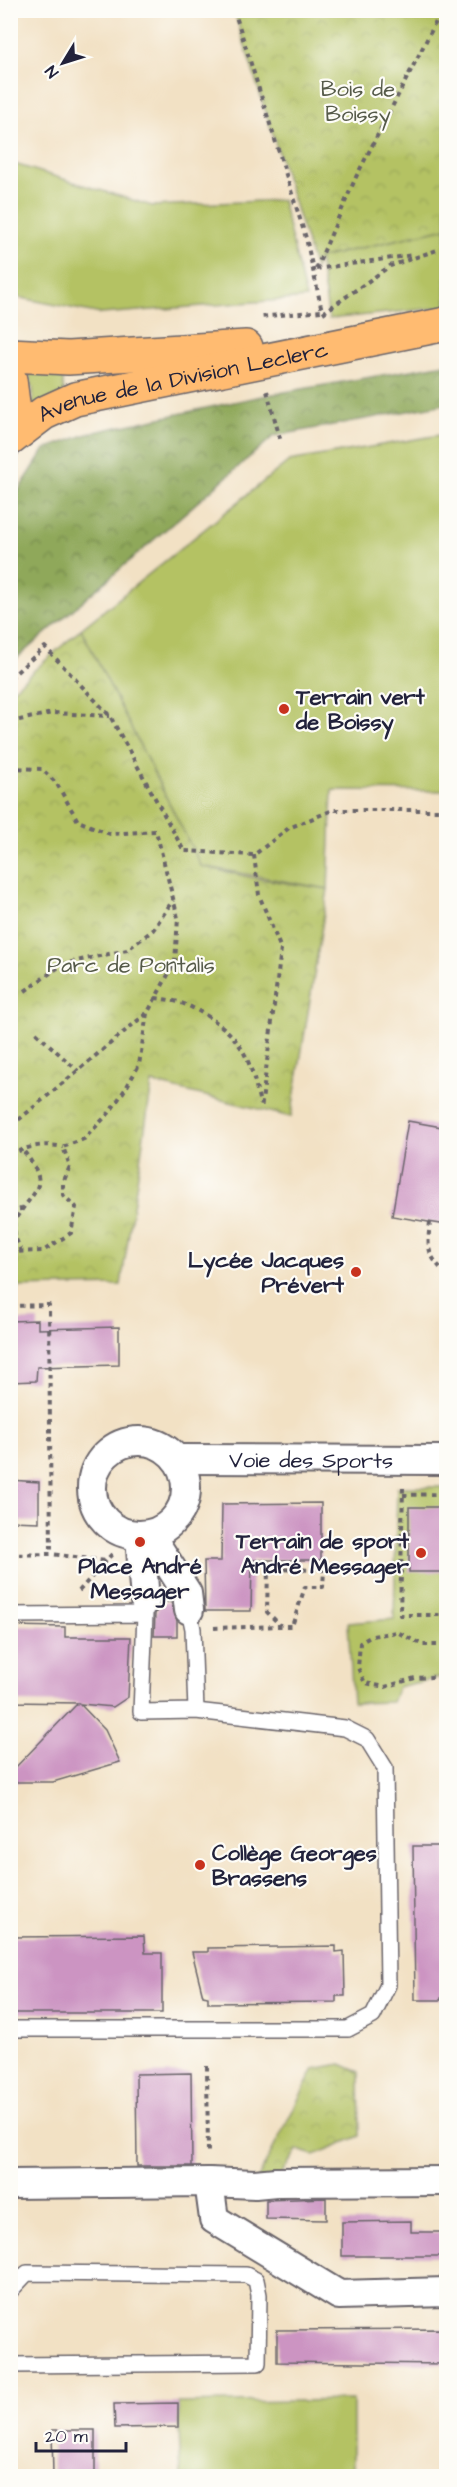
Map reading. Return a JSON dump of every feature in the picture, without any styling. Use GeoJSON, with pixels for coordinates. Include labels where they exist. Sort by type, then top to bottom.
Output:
{"type":"FeatureCollection","features":[{"type":"Feature","properties":{"kind":"main road","name":"Avenue de la Division Leclerc"},"geometry":{"type":"LineString","coordinates":[[10,439],[44,413],[75,399],[447,324]]}},
{"type":"Feature","properties":{"kind":"main road","name":"Avenue de la Division Leclerc"},"geometry":{"type":"LineString","coordinates":[[10,355],[68,358],[325,327],[364,339]]}},
{"type":"Feature","properties":{"kind":"main road"},"geometry":{"type":"LineString","coordinates":[[10,380],[15,411],[10,432]]}},
{"type":"Feature","properties":{"kind":"street"},"geometry":{"type":"LineString","coordinates":[[136,1441],[151,1443],[165,1449],[176,1459],[185,1476],[186,1495],[180,1513],[167,1527],[140,1535],[113,1527],[99,1513],[92,1495],[94,1476],[103,1458],[118,1446],[136,1441]]}},
{"type":"Feature","properties":{"kind":"street","name":"Voie des Sports"},"geometry":{"type":"LineString","coordinates":[[176,1459],[447,1460]]}},
{"type":"Feature","properties":{"kind":"street"},"geometry":{"type":"LineString","coordinates":[[140,1535],[145,1608]]}},
{"type":"Feature","properties":{"kind":"street"},"geometry":{"type":"LineString","coordinates":[[140,1535],[187,1593],[191,1620]]}},
{"type":"Feature","properties":{"kind":"street"},"geometry":{"type":"LineString","coordinates":[[10,2184],[447,2181]]}},
{"type":"Feature","properties":{"kind":"street"},"geometry":{"type":"LineString","coordinates":[[209,2182],[214,2219],[339,2295],[447,2292]]}},
{"type":"Feature","properties":{"kind":"lane"},"geometry":{"type":"LineString","coordinates":[[10,1615],[145,1608],[141,1712],[196,1711],[345,1728],[367,1739],[385,1768],[388,1985],[373,2016],[348,2029],[10,2029]]}},
{"type":"Feature","properties":{"kind":"lane"},"geometry":{"type":"LineString","coordinates":[[191,1620],[196,1711]]}},
{"type":"Feature","properties":{"kind":"lane"},"geometry":{"type":"LineString","coordinates":[[10,2365],[258,2363],[256,2280],[272,2254]]}},
{"type":"Feature","properties":{"kind":"lane"},"geometry":{"type":"LineString","coordinates":[[10,2291],[27,2273],[246,2275],[256,2280]]}},
{"type":"Feature","properties":{"kind":"path"},"geometry":{"type":"LineString","coordinates":[[234,10],[315,269],[325,327]]}},
{"type":"Feature","properties":{"kind":"path"},"geometry":{"type":"LineString","coordinates":[[315,269],[356,177],[442,10]]}},
{"type":"Feature","properties":{"kind":"path"},"geometry":{"type":"LineString","coordinates":[[315,269],[419,254],[447,247]]}},
{"type":"Feature","properties":{"kind":"path"},"geometry":{"type":"LineString","coordinates":[[325,327],[390,266],[419,254]]}},
{"type":"Feature","properties":{"kind":"path"},"geometry":{"type":"LineString","coordinates":[[266,387],[281,442]]}},
{"type":"Feature","properties":{"kind":"path"},"geometry":{"type":"LineString","coordinates":[[10,678],[45,647],[110,716],[184,851],[254,855],[289,828],[333,810],[447,810]]}},
{"type":"Feature","properties":{"kind":"path"},"geometry":{"type":"LineString","coordinates":[[10,722],[52,713],[110,716]]}},
{"type":"Feature","properties":{"kind":"path"},"geometry":{"type":"LineString","coordinates":[[10,768],[42,769],[57,784],[78,821],[110,834],[156,831],[178,918],[175,962],[148,1012],[139,1065],[109,1113],[84,1140],[63,1147],[47,1144],[22,1149],[10,1155]]}},
{"type":"Feature","properties":{"kind":"path"},"geometry":{"type":"LineString","coordinates":[[155,998],[182,1001],[229,1030],[246,1055],[261,1110],[281,949],[259,895],[254,855]]}},
{"type":"Feature","properties":{"kind":"path"},"geometry":{"type":"LineString","coordinates":[[25,992],[63,964],[127,950],[153,930],[174,899]]}},
{"type":"Feature","properties":{"kind":"path"},"geometry":{"type":"LineString","coordinates":[[10,1127],[148,1012]]}},
{"type":"Feature","properties":{"kind":"path"},"geometry":{"type":"LineString","coordinates":[[36,1033],[78,1071]]}},
{"type":"Feature","properties":{"kind":"path"},"geometry":{"type":"LineString","coordinates":[[10,1252],[43,1251],[71,1233],[76,1207],[63,1195],[63,1183],[70,1166],[63,1147]]}},
{"type":"Feature","properties":{"kind":"path"},"geometry":{"type":"LineString","coordinates":[[21,1252],[15,1236],[14,1221],[38,1191],[38,1169],[22,1149]]}},
{"type":"Feature","properties":{"kind":"path"},"geometry":{"type":"LineString","coordinates":[[10,1211],[22,1209]]}},
{"type":"Feature","properties":{"kind":"path"},"geometry":{"type":"LineString","coordinates":[[430,1222],[427,1245],[431,1259],[447,1274]]}},
{"type":"Feature","properties":{"kind":"path"},"geometry":{"type":"LineString","coordinates":[[10,1306],[49,1305],[51,1554]]}},
{"type":"Feature","properties":{"kind":"path"},"geometry":{"type":"LineString","coordinates":[[404,1460],[400,1614],[447,1615]]}},
{"type":"Feature","properties":{"kind":"path"},"geometry":{"type":"LineString","coordinates":[[403,1495],[447,1494]]}},
{"type":"Feature","properties":{"kind":"path"},"geometry":{"type":"LineString","coordinates":[[76,1594],[106,1561],[140,1535]]}},
{"type":"Feature","properties":{"kind":"path"},"geometry":{"type":"LineString","coordinates":[[10,1555],[51,1554],[106,1561]]}},
{"type":"Feature","properties":{"kind":"path"},"geometry":{"type":"LineString","coordinates":[[191,1620],[281,1626],[292,1626],[305,1587],[323,1587],[324,1570],[268,1569],[267,1612],[281,1626]]}},
{"type":"Feature","properties":{"kind":"path"},"geometry":{"type":"LineString","coordinates":[[447,1645],[423,1645],[397,1632],[372,1636],[360,1643],[357,1668],[365,1683],[384,1687],[415,1678],[447,1676]]}},
{"type":"Feature","properties":{"kind":"path"},"geometry":{"type":"LineString","coordinates":[[207,2066],[209,2182]]}},
{"type":"Feature","properties":{"kind":"green space","name":"Bois de Boissy"},"geometry":{"type":"Polygon","coordinates":[[[234,11],[446,11],[446,228],[319,258],[315,269],[234,11]]]}},
{"type":"Feature","properties":{"kind":"green space"},"geometry":{"type":"Polygon","coordinates":[[[11,163],[152,206],[282,200],[306,298],[101,314],[17,297],[11,293],[11,163]]]}},
{"type":"Feature","properties":{"kind":"green space"},"geometry":{"type":"Polygon","coordinates":[[[446,228],[446,307],[329,319],[319,258],[446,228]]]}},
{"type":"Feature","properties":{"kind":"green space"},"geometry":{"type":"Polygon","coordinates":[[[446,364],[446,404],[274,436],[11,663],[11,498],[17,493],[45,449],[90,433],[262,396],[446,364]]]}},
{"type":"Feature","properties":{"kind":"green space"},"geometry":{"type":"Polygon","coordinates":[[[28,371],[62,373],[64,393],[33,408],[33,389],[28,371]]]}},
{"type":"Feature","properties":{"kind":"green space","name":"Terrain vert de Boissy"},"geometry":{"type":"Polygon","coordinates":[[[446,434],[446,791],[332,790],[328,889],[201,866],[81,629],[289,461],[446,434]]]}},
{"type":"Feature","properties":{"kind":"green space","name":"Parc de Pontalis"},"geometry":{"type":"Polygon","coordinates":[[[81,629],[201,866],[254,878],[328,889],[291,1117],[152,1083],[121,1285],[11,1287],[11,691],[81,629]]]}},
{"type":"Feature","properties":{"kind":"green space","name":"Terrain de sport André Messager"},"geometry":{"type":"Polygon","coordinates":[[[397,1487],[446,1487],[446,1676],[398,1687],[392,1702],[353,1703],[348,1623],[394,1619],[397,1487]]]}},
{"type":"Feature","properties":{"kind":"green space"},"geometry":{"type":"Polygon","coordinates":[[[341,2064],[359,2072],[360,2136],[314,2155],[297,2150],[276,2182],[255,2184],[314,2069],[341,2064]]]}},
{"type":"Feature","properties":{"kind":"green space"},"geometry":{"type":"Polygon","coordinates":[[[353,2400],[353,2476],[181,2476],[178,2403],[353,2400]]]}},
{"type":"Feature","properties":{"kind":"building","name":"Lycée Jacques Prévert"},"geometry":{"type":"Polygon","coordinates":[[[408,1121],[447,1128],[447,1225],[392,1216],[408,1121]]]}},
{"type":"Feature","properties":{"kind":"building"},"geometry":{"type":"Polygon","coordinates":[[[38,1320],[38,1329],[119,1327],[119,1365],[37,1367],[36,1381],[10,1382],[10,1321],[38,1320]]]}},
{"type":"Feature","properties":{"kind":"building"},"geometry":{"type":"Polygon","coordinates":[[[10,1480],[39,1482],[39,1522],[10,1521],[10,1480]]]}},
{"type":"Feature","properties":{"kind":"building"},"geometry":{"type":"Polygon","coordinates":[[[321,1503],[321,1560],[252,1560],[251,1611],[205,1611],[204,1561],[221,1561],[222,1504],[321,1503]]]}},
{"type":"Feature","properties":{"kind":"building"},"geometry":{"type":"Polygon","coordinates":[[[409,1507],[447,1507],[447,1572],[409,1572],[409,1507]]]}},
{"type":"Feature","properties":{"kind":"building"},"geometry":{"type":"Polygon","coordinates":[[[161,1602],[171,1602],[177,1621],[177,1636],[154,1636],[155,1614],[161,1602]]]}},
{"type":"Feature","properties":{"kind":"building"},"geometry":{"type":"Polygon","coordinates":[[[10,1626],[65,1627],[65,1637],[131,1637],[128,1697],[113,1707],[80,1704],[105,1730],[120,1762],[53,1782],[10,1782],[10,1773],[78,1703],[10,1702],[10,1626]]]}},
{"type":"Feature","properties":{"kind":"building"},"geometry":{"type":"Polygon","coordinates":[[[413,1846],[447,1846],[447,1998],[441,1998],[441,2000],[415,2000],[413,1846]]]}},
{"type":"Feature","properties":{"kind":"building"},"geometry":{"type":"Polygon","coordinates":[[[144,1936],[145,1953],[162,1953],[162,2013],[10,2013],[10,1937],[144,1936]]]}},
{"type":"Feature","properties":{"kind":"building"},"geometry":{"type":"Polygon","coordinates":[[[336,1946],[336,1952],[344,1951],[345,1996],[336,1996],[336,2002],[208,2003],[208,1997],[203,1996],[192,1952],[208,1952],[208,1948],[336,1946]]]}},
{"type":"Feature","properties":{"kind":"building"},"geometry":{"type":"Polygon","coordinates":[[[191,2073],[192,2166],[137,2166],[136,2074],[191,2073]]]}},
{"type":"Feature","properties":{"kind":"building"},"geometry":{"type":"Polygon","coordinates":[[[326,2198],[326,2220],[266,2219],[266,2200],[326,2198]]]}},
{"type":"Feature","properties":{"kind":"building"},"geometry":{"type":"Polygon","coordinates":[[[411,2221],[411,2232],[447,2232],[447,2256],[342,2256],[342,2222],[411,2221]]]}},
{"type":"Feature","properties":{"kind":"building"},"geometry":{"type":"Polygon","coordinates":[[[447,2329],[447,2364],[277,2362],[277,2330],[447,2329]]]}},
{"type":"Feature","properties":{"kind":"building"},"geometry":{"type":"Polygon","coordinates":[[[178,2403],[178,2427],[115,2428],[114,2404],[178,2403]]]}},
{"type":"Feature","properties":{"kind":"building"},"geometry":{"type":"Polygon","coordinates":[[[52,2430],[95,2430],[95,2476],[53,2476],[52,2430]]]}},
{"type":"Feature","properties":{"kind":"place","name":"Terrain vert de Boissy"},"geometry":{"type":"Point","coordinates":[284,709]}},
{"type":"Feature","properties":{"kind":"place","name":"Lycée Jacques Prévert"},"geometry":{"type":"Point","coordinates":[356,1272]}},
{"type":"Feature","properties":{"kind":"place","name":"Place André Messager"},"geometry":{"type":"Point","coordinates":[140,1542]}},
{"type":"Feature","properties":{"kind":"place","name":"Terrain de sport André Messager"},"geometry":{"type":"Point","coordinates":[421,1553]}},
{"type":"Feature","properties":{"kind":"place","name":"Collège Georges Brassens"},"geometry":{"type":"Point","coordinates":[200,1865]}}]}
